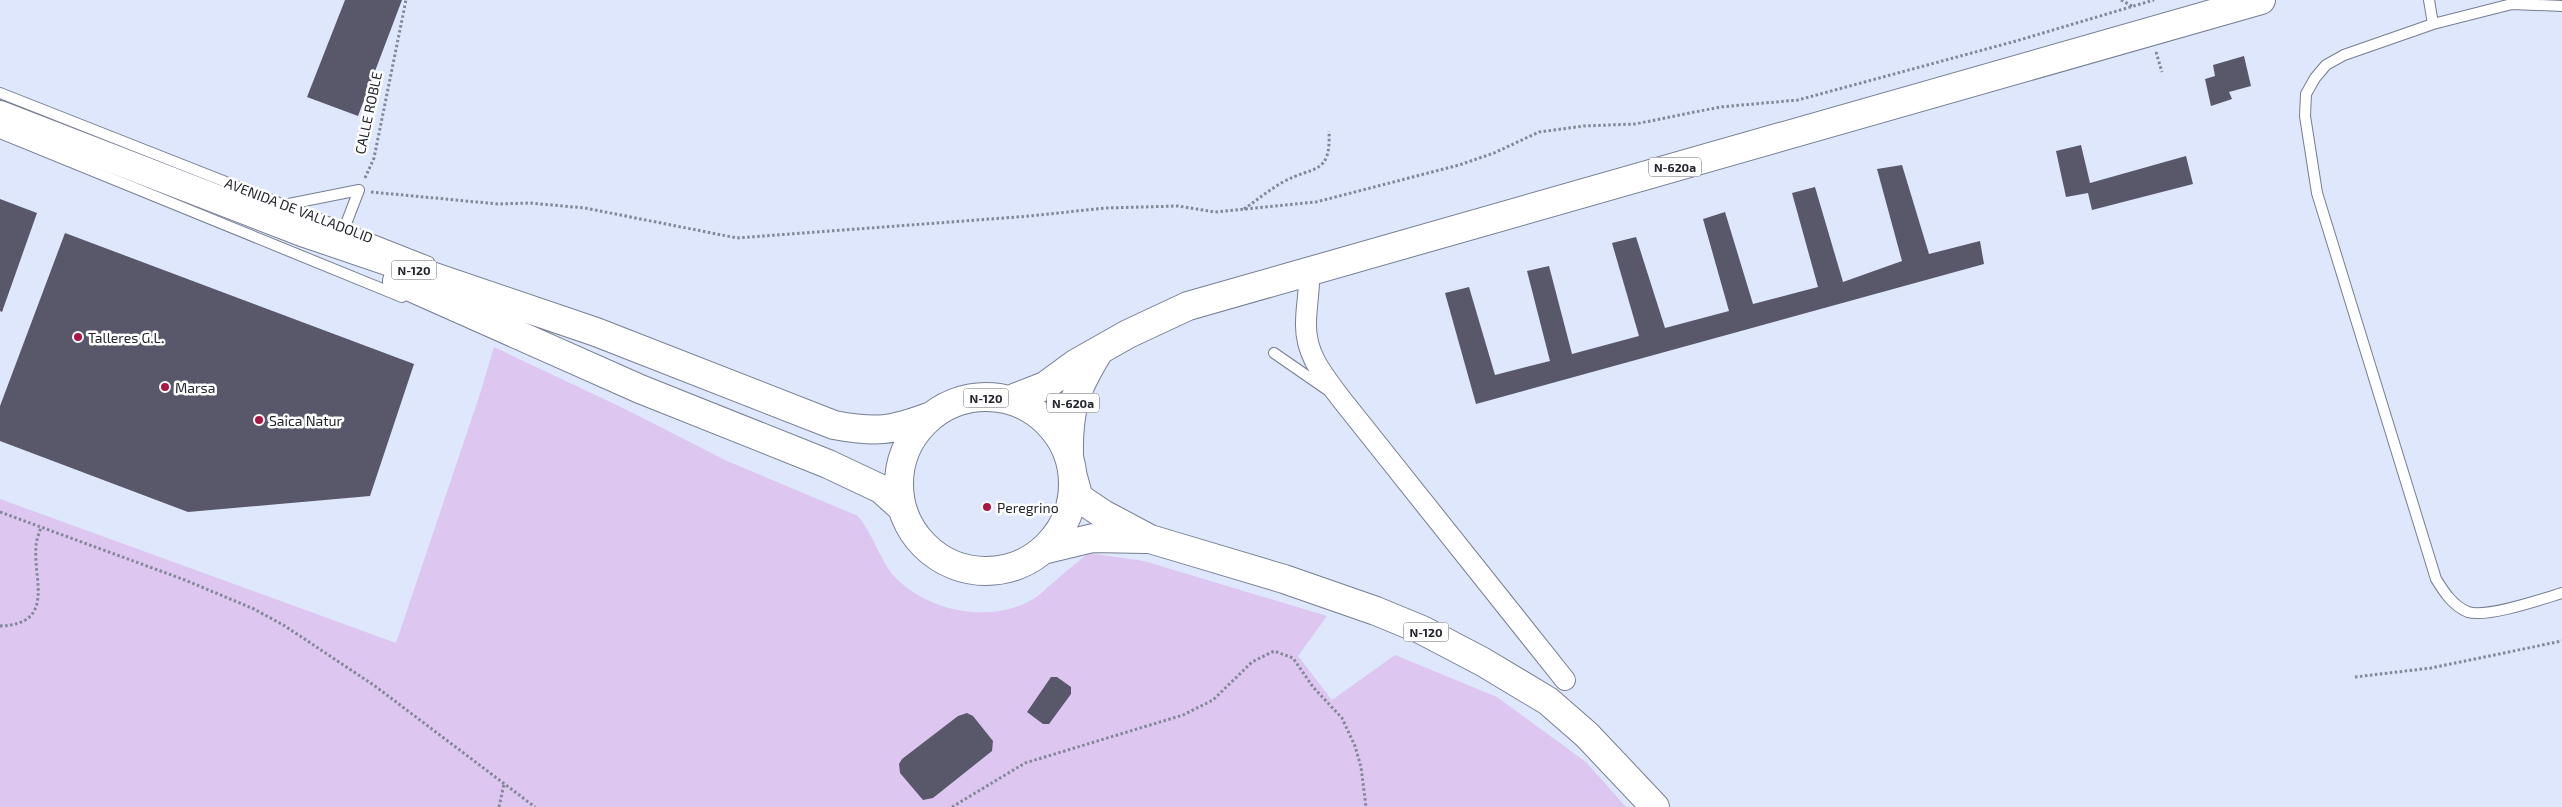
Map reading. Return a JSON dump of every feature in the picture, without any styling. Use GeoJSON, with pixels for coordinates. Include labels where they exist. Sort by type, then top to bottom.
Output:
{"type":"FeatureCollection","features":[{"type":"Feature","properties":{"kind":"highway","name":"N-620a"},"geometry":{"type":"LineString","coordinates":[[1009,400],[1045,386],[1075,364],[1098,353],[1128,334],[1188,306],[2261,0]]}},
{"type":"Feature","properties":{"kind":"highway","name":"AVENIDA DE VALLADOLID"},"geometry":{"type":"LineString","coordinates":[[0,115],[233,205]]}},
{"type":"Feature","properties":{"kind":"highway","name":"N-120"},"geometry":{"type":"LineString","coordinates":[[233,205],[302,232],[596,332],[834,425],[863,430],[897,429],[932,416],[951,404],[976,398],[1009,400],[1032,410],[1043,419],[1060,440],[1071,468],[1078,495],[1082,500],[1103,514],[1150,539],[1284,579],[1376,611],[1453,646],[1548,701],[1587,736],[1655,807]]}},
{"type":"Feature","properties":{"kind":"highway","name":"N-120"},"geometry":{"type":"LineString","coordinates":[[233,205],[482,317],[539,346],[640,389],[828,464],[881,488],[901,507]]}},
{"type":"Feature","properties":{"kind":"highway","name":"N-620a"},"geometry":{"type":"LineString","coordinates":[[1071,468],[1069,424],[1071,407],[1087,371],[1098,353]]}},
{"type":"Feature","properties":{"kind":"highway","name":"N-120"},"geometry":{"type":"LineString","coordinates":[[932,416],[912,438],[903,456],[898,488],[901,507],[912,531],[922,544],[942,560],[963,568],[985,571],[999,570],[1021,564],[1043,550],[1056,535],[1066,518],[1073,493],[1071,468]]}},
{"type":"Feature","properties":{"kind":"highway","name":"N-120"},"geometry":{"type":"LineString","coordinates":[[1043,550],[1093,538],[1150,539]]}},
{"type":"Feature","properties":{"kind":"street"},"geometry":{"type":"LineString","coordinates":[[1309,272],[1306,325],[1309,349],[1315,363],[1342,400],[1565,680]]}},
{"type":"Feature","properties":{"kind":"lane"},"geometry":{"type":"LineString","coordinates":[[2429,0],[2433,24]]}},
{"type":"Feature","properties":{"kind":"lane"},"geometry":{"type":"LineString","coordinates":[[2562,6],[2512,4],[2433,24],[2344,55],[2326,66],[2315,78],[2306,94],[2304,116],[2317,193],[2436,579],[2449,599],[2468,612],[2501,610],[2562,593]]}},
{"type":"Feature","properties":{"kind":"lane","name":"AVENIDA DE VALLADOLID"},"geometry":{"type":"LineString","coordinates":[[0,94],[436,265]]}},
{"type":"Feature","properties":{"kind":"lane"},"geometry":{"type":"LineString","coordinates":[[0,133],[411,301]]}},
{"type":"Feature","properties":{"kind":"lane"},"geometry":{"type":"LineString","coordinates":[[283,205],[359,190]]}},
{"type":"Feature","properties":{"kind":"lane"},"geometry":{"type":"LineString","coordinates":[[344,229],[359,190]]}},
{"type":"Feature","properties":{"kind":"lane"},"geometry":{"type":"LineString","coordinates":[[464,275],[596,332]]}},
{"type":"Feature","properties":{"kind":"lane"},"geometry":{"type":"LineString","coordinates":[[453,318],[507,338],[539,346]]}},
{"type":"Feature","properties":{"kind":"lane"},"geometry":{"type":"LineString","coordinates":[[1274,353],[1342,400]]}},
{"type":"Feature","properties":{"kind":"path","name":"CALLE ROBLE"},"geometry":{"type":"LineString","coordinates":[[359,190],[374,158],[406,0]]}},
{"type":"Feature","properties":{"kind":"path"},"geometry":{"type":"LineString","coordinates":[[2121,0],[2133,6]]}},
{"type":"Feature","properties":{"kind":"path"},"geometry":{"type":"LineString","coordinates":[[359,190],[478,202],[530,203],[585,208],[737,238],[1030,216],[1105,208],[1178,206],[1215,212],[1316,202],[1360,192],[1476,159],[1539,132],[1584,126],[1635,124],[1720,108],[1798,100],[2016,41],[2154,0]]}},
{"type":"Feature","properties":{"kind":"path"},"geometry":{"type":"LineString","coordinates":[[1244,209],[1284,182],[1321,167],[1330,152],[1329,131]]}},
{"type":"Feature","properties":{"kind":"path"},"geometry":{"type":"LineString","coordinates":[[0,512],[185,580],[254,609],[285,626],[375,686],[535,807]]}},
{"type":"Feature","properties":{"kind":"path"},"geometry":{"type":"LineString","coordinates":[[0,626],[17,623],[30,616],[38,604],[40,591],[36,547],[41,528]]}},
{"type":"Feature","properties":{"kind":"path"},"geometry":{"type":"LineString","coordinates":[[2355,677],[2431,668],[2562,641]]}},
{"type":"Feature","properties":{"kind":"path"},"geometry":{"type":"LineString","coordinates":[[952,807],[1025,763],[1184,716],[1213,700],[1252,662],[1274,651],[1293,658],[1313,687],[1342,718],[1355,746],[1361,767],[1366,807]]}},
{"type":"Feature","properties":{"kind":"path"},"geometry":{"type":"LineString","coordinates":[[499,807],[504,784]]}},
{"type":"Feature","properties":{"kind":"shaded area"},"geometry":{"type":"Polygon","coordinates":[[[494,347],[625,409],[727,461],[858,516],[893,575],[922,598],[959,610],[998,611],[1016,607],[1033,599],[1089,553],[1144,561],[1327,616],[1298,656],[1332,700],[1395,655],[1497,697],[1586,762],[1626,807],[0,807],[0,499],[396,643],[494,347]]]}},
{"type":"Feature","properties":{"kind":"building"},"geometry":{"type":"Polygon","coordinates":[[[345,0],[402,0],[358,116],[307,97],[345,0]]]}},
{"type":"Feature","properties":{"kind":"building"},"geometry":{"type":"Polygon","coordinates":[[[2244,56],[2251,86],[2229,92],[2232,99],[2211,106],[2205,79],[2215,76],[2213,65],[2244,56]]]}},
{"type":"Feature","properties":{"kind":"building"},"geometry":{"type":"Polygon","coordinates":[[[2081,145],[2090,183],[2186,156],[2193,184],[2092,210],[2088,193],[2066,197],[2056,151],[2081,145]]]}},
{"type":"Feature","properties":{"kind":"building"},"geometry":{"type":"Polygon","coordinates":[[[1902,165],[1929,254],[1980,241],[1984,264],[1476,404],[1445,293],[1469,287],[1495,375],[1550,361],[1527,271],[1549,266],[1572,354],[1639,336],[1612,243],[1636,237],[1665,328],[1729,311],[1703,219],[1725,212],[1753,304],[1818,287],[1792,193],[1815,187],[1843,282],[1902,261],[1877,169],[1902,165]]]}},
{"type":"Feature","properties":{"kind":"building"},"geometry":{"type":"Polygon","coordinates":[[[0,199],[37,213],[2,312],[0,311],[0,199]]]}},
{"type":"Feature","properties":{"kind":"building"},"geometry":{"type":"Polygon","coordinates":[[[65,233],[414,364],[370,496],[188,512],[0,441],[0,406],[65,233]]]}},
{"type":"Feature","properties":{"kind":"building"},"geometry":{"type":"Polygon","coordinates":[[[1051,677],[1057,677],[1071,687],[1071,694],[1049,724],[1043,724],[1027,712],[1051,677]]]}},
{"type":"Feature","properties":{"kind":"building"},"geometry":{"type":"Polygon","coordinates":[[[967,713],[973,716],[993,741],[992,751],[933,798],[923,800],[900,773],[899,764],[902,759],[958,716],[967,713]]]}},
{"type":"Feature","properties":{"kind":"place","name":"Talleres G.L."},"geometry":{"type":"Point","coordinates":[78,337]}},
{"type":"Feature","properties":{"kind":"place","name":"Marsa"},"geometry":{"type":"Point","coordinates":[165,387]}},
{"type":"Feature","properties":{"kind":"place","name":"Saica Natur"},"geometry":{"type":"Point","coordinates":[259,420]}},
{"type":"Feature","properties":{"kind":"place","name":"Peregrino"},"geometry":{"type":"Point","coordinates":[987,507]}}]}
